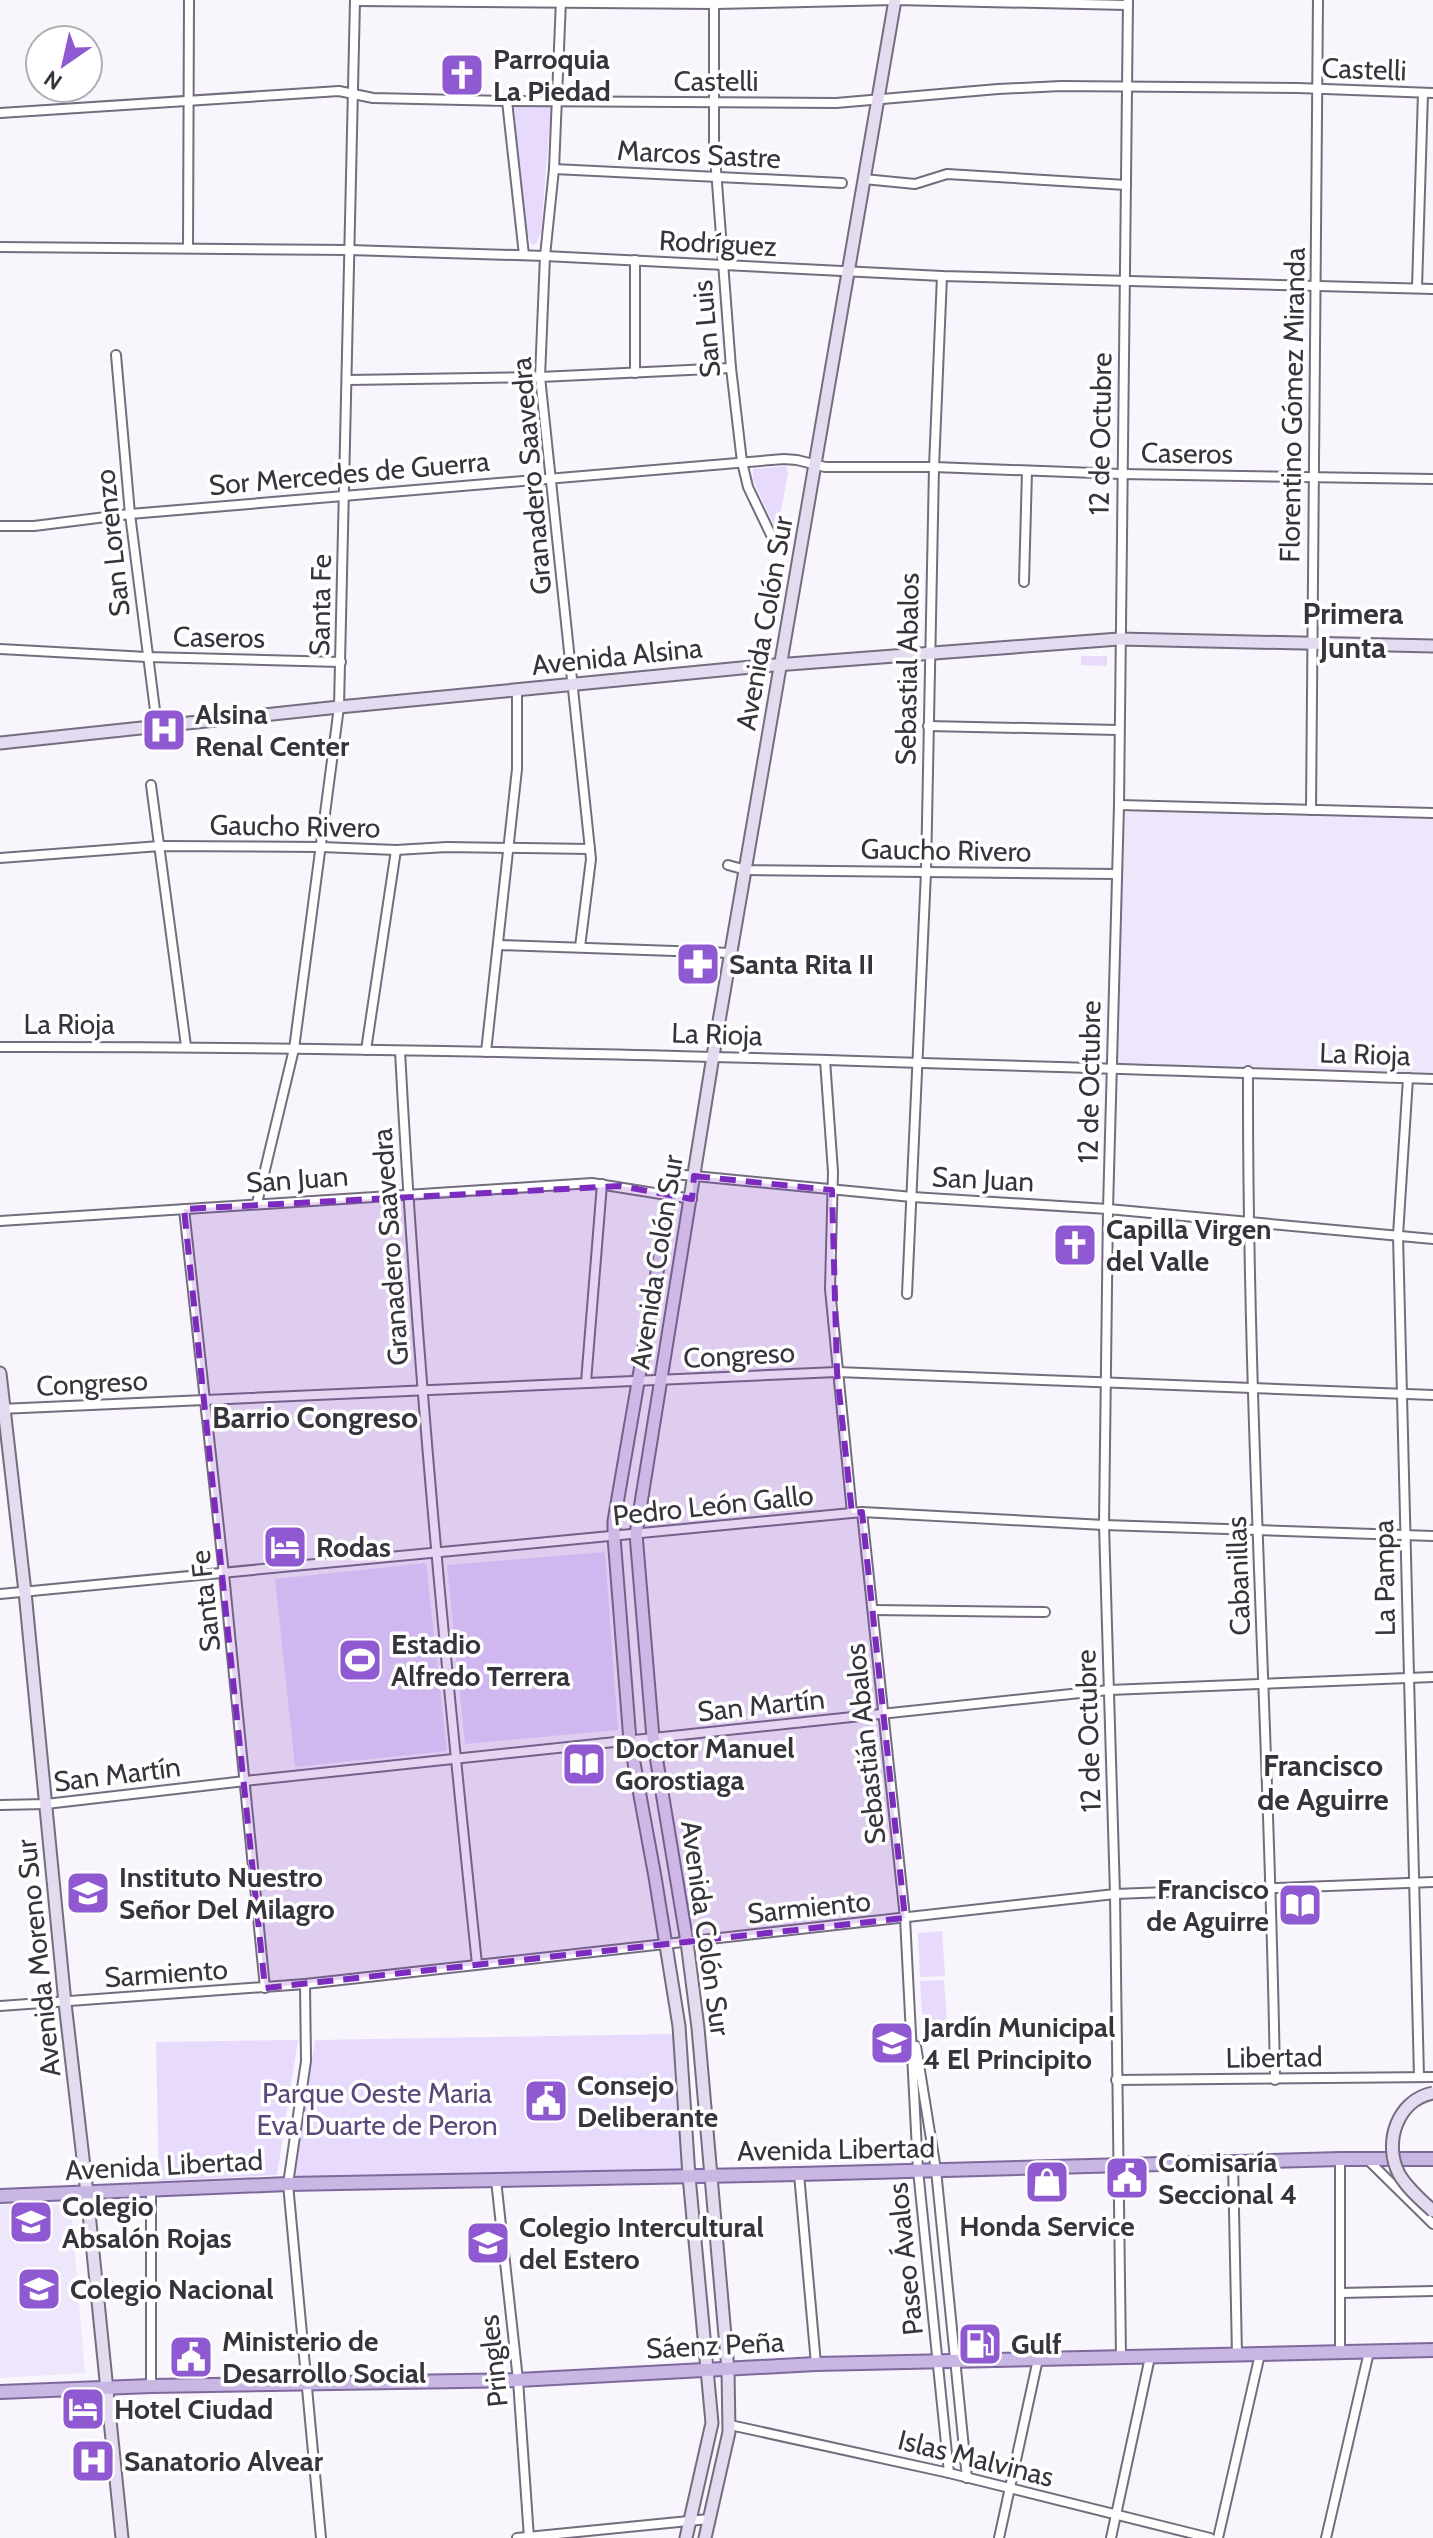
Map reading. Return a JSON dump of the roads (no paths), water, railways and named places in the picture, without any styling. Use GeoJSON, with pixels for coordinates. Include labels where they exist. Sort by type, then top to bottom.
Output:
{"type":"FeatureCollection","features":[{"type":"Feature","properties":{"kind":"main road","name":"Avenida Colón Sur"},"geometry":{"type":"LineString","coordinates":[[705,2538],[730,2425],[728,2370],[698,2028],[653,1738],[636,1534],[713,1056],[895,0]]}},
{"type":"Feature","properties":{"kind":"main road","name":"Avenida Alsina"},"geometry":{"type":"LineString","coordinates":[[0,743],[781,665],[1119,639],[1433,646]]}},
{"type":"Feature","properties":{"kind":"main road","name":"Avenida Colón Sur"},"geometry":{"type":"LineString","coordinates":[[674,1174],[614,1521],[614,1537],[630,1741],[679,2026],[707,2370],[711,2431],[686,2538]]}},
{"type":"Feature","properties":{"kind":"main road","name":"Avenida Moreno Sur"},"geometry":{"type":"LineString","coordinates":[[0,1373],[122,2538]]}},
{"type":"Feature","properties":{"kind":"main road"},"geometry":{"type":"LineString","coordinates":[[1433,2093],[1424,2095],[1403,2111],[1392,2144],[1393,2158],[1400,2175],[1415,2195],[1433,2211]]}},
{"type":"Feature","properties":{"kind":"main road","name":"Avenida Libertad"},"geometry":{"type":"LineString","coordinates":[[0,2196],[288,2184],[1433,2159]]}},
{"type":"Feature","properties":{"kind":"main road","name":"Sáenz Peña"},"geometry":{"type":"LineString","coordinates":[[0,2392],[151,2386],[518,2380],[816,2364],[1433,2350]]}},
{"type":"Feature","properties":{"kind":"street"},"geometry":{"type":"LineString","coordinates":[[188,248],[189,0]]}},
{"type":"Feature","properties":{"kind":"street"},"geometry":{"type":"LineString","coordinates":[[355,0],[1128,3]]}},
{"type":"Feature","properties":{"kind":"street","name":"Santa Fe"},"geometry":{"type":"LineString","coordinates":[[257,1203],[294,1049],[339,707],[355,0]]}},
{"type":"Feature","properties":{"kind":"street","name":"Florentino Gómez Miranda"},"geometry":{"type":"LineString","coordinates":[[1311,810],[1318,0]]}},
{"type":"Feature","properties":{"kind":"street","name":"Granadero Saavedra"},"geometry":{"type":"LineString","coordinates":[[560,1],[554,169],[545,256],[540,377],[590,849],[580,947]]}},
{"type":"Feature","properties":{"kind":"street","name":"San Luis"},"geometry":{"type":"LineString","coordinates":[[714,2],[712,103],[716,177],[731,368],[742,462],[748,487],[772,537],[782,549]]}},
{"type":"Feature","properties":{"kind":"street","name":"12 de Octubre"},"geometry":{"type":"LineString","coordinates":[[1121,2358],[1115,1894],[1104,1525],[1108,1209],[1119,805],[1128,3]]}},
{"type":"Feature","properties":{"kind":"street","name":"Castelli"},"geometry":{"type":"LineString","coordinates":[[0,113],[339,91],[373,98],[712,103],[878,101],[998,89],[1127,87],[1428,93]]}},
{"type":"Feature","properties":{"kind":"street"},"geometry":{"type":"LineString","coordinates":[[1417,288],[1428,93]]}},
{"type":"Feature","properties":{"kind":"street"},"geometry":{"type":"LineString","coordinates":[[507,101],[524,255]]}},
{"type":"Feature","properties":{"kind":"street","name":"Marcos Sastre"},"geometry":{"type":"LineString","coordinates":[[554,169],[842,183]]}},
{"type":"Feature","properties":{"kind":"street"},"geometry":{"type":"LineString","coordinates":[[864,179],[915,184],[947,174],[1126,185]]}},
{"type":"Feature","properties":{"kind":"street","name":"Rodríguez"},"geometry":{"type":"LineString","coordinates":[[0,247],[524,255],[942,276],[1433,289]]}},
{"type":"Feature","properties":{"kind":"street"},"geometry":{"type":"LineString","coordinates":[[635,260],[635,373]]}},
{"type":"Feature","properties":{"kind":"street","name":"Sebastial Abalos"},"geometry":{"type":"LineString","coordinates":[[907,1294],[926,872],[934,467],[942,276]]}},
{"type":"Feature","properties":{"kind":"street","name":"San Lorenzo"},"geometry":{"type":"LineString","coordinates":[[116,355],[130,514],[157,726]]}},
{"type":"Feature","properties":{"kind":"street"},"geometry":{"type":"LineString","coordinates":[[348,380],[540,377],[731,368]]}},
{"type":"Feature","properties":{"kind":"street","name":"Caseros"},"geometry":{"type":"LineString","coordinates":[[797,460],[825,467],[1433,479]]}},
{"type":"Feature","properties":{"kind":"street","name":"Sor Mercedes de Guerra"},"geometry":{"type":"LineString","coordinates":[[0,526],[34,526],[130,514],[345,495],[797,460]]}},
{"type":"Feature","properties":{"kind":"street"},"geometry":{"type":"LineString","coordinates":[[1024,582],[1027,471]]}},
{"type":"Feature","properties":{"kind":"street","name":"Caseros"},"geometry":{"type":"LineString","coordinates":[[0,649],[341,662]]}},
{"type":"Feature","properties":{"kind":"street"},"geometry":{"type":"LineString","coordinates":[[486,1052],[517,769],[517,691]]}},
{"type":"Feature","properties":{"kind":"street"},"geometry":{"type":"LineString","coordinates":[[928,726],[1119,730]]}},
{"type":"Feature","properties":{"kind":"street"},"geometry":{"type":"LineString","coordinates":[[151,785],[186,1046]]}},
{"type":"Feature","properties":{"kind":"street"},"geometry":{"type":"LineString","coordinates":[[1119,805],[1433,813]]}},
{"type":"Feature","properties":{"kind":"street","name":"Gaucho Rivero"},"geometry":{"type":"LineString","coordinates":[[0,858],[160,846],[590,849]]}},
{"type":"Feature","properties":{"kind":"street"},"geometry":{"type":"LineString","coordinates":[[366,1050],[396,850]]}},
{"type":"Feature","properties":{"kind":"street","name":"Gaucho Rivero"},"geometry":{"type":"LineString","coordinates":[[728,865],[746,870],[1117,874]]}},
{"type":"Feature","properties":{"kind":"street"},"geometry":{"type":"LineString","coordinates":[[499,945],[732,953]]}},
{"type":"Feature","properties":{"kind":"street","name":"La Rioja"},"geometry":{"type":"LineString","coordinates":[[0,1047],[186,1046],[713,1056],[1433,1079]]}},
{"type":"Feature","properties":{"kind":"street","name":"Granadero Saavedra"},"geometry":{"type":"LineString","coordinates":[[400,1051],[435,1553],[477,1964]]}},
{"type":"Feature","properties":{"kind":"street","name":"Sebastián Abalos"},"geometry":{"type":"LineString","coordinates":[[825,1060],[832,1190],[830,1281],[837,1372],[873,1610],[905,1918],[911,2020]]}},
{"type":"Feature","properties":{"kind":"street","name":"Cabanillas"},"geometry":{"type":"LineString","coordinates":[[1248,1071],[1248,1223],[1272,1888],[1275,2080]]}},
{"type":"Feature","properties":{"kind":"street","name":"La Pampa"},"geometry":{"type":"LineString","coordinates":[[1408,1078],[1398,1235],[1419,2077]]}},
{"type":"Feature","properties":{"kind":"street","name":"San Juan"},"geometry":{"type":"LineString","coordinates":[[674,1174],[912,1197],[1108,1209],[1433,1239]]}},
{"type":"Feature","properties":{"kind":"street"},"geometry":{"type":"LineString","coordinates":[[586,1382],[602,1184]]}},
{"type":"Feature","properties":{"kind":"street","name":"San Juan"},"geometry":{"type":"LineString","coordinates":[[0,1221],[408,1193],[602,1184],[692,1199]]}},
{"type":"Feature","properties":{"kind":"street","name":"Santa Fe"},"geometry":{"type":"LineString","coordinates":[[184,1209],[265,1988]]}},
{"type":"Feature","properties":{"kind":"street","name":"Congreso"},"geometry":{"type":"LineString","coordinates":[[2,1409],[837,1372],[1433,1395]]}},
{"type":"Feature","properties":{"kind":"street","name":"Pedro León Gallo"},"geometry":{"type":"LineString","coordinates":[[0,1594],[857,1513],[1433,1536]]}},
{"type":"Feature","properties":{"kind":"street"},"geometry":{"type":"LineString","coordinates":[[873,1610],[1045,1612]]}},
{"type":"Feature","properties":{"kind":"street","name":"San Martín"},"geometry":{"type":"LineString","coordinates":[[0,1805],[46,1804],[1109,1690],[1433,1677]]}},
{"type":"Feature","properties":{"kind":"street","name":"Sarmiento"},"geometry":{"type":"LineString","coordinates":[[0,2006],[305,1984],[1115,1894],[1433,1882]]}},
{"type":"Feature","properties":{"kind":"street"},"geometry":{"type":"LineString","coordinates":[[305,1984],[306,2061],[288,2184],[321,2538]]}},
{"type":"Feature","properties":{"kind":"street","name":"Paseo Ávalos"},"geometry":{"type":"LineString","coordinates":[[911,2020],[918,2170],[949,2473]]}},
{"type":"Feature","properties":{"kind":"street","name":"Paseo Ávalos"},"geometry":{"type":"LineString","coordinates":[[911,2020],[936,2170],[967,2478]]}},
{"type":"Feature","properties":{"kind":"street","name":"Libertad"},"geometry":{"type":"LineString","coordinates":[[1116,2080],[1433,2077]]}},
{"type":"Feature","properties":{"kind":"street"},"geometry":{"type":"LineString","coordinates":[[1340,2159],[1340,2353]]}},
{"type":"Feature","properties":{"kind":"street"},"geometry":{"type":"LineString","coordinates":[[1367,2159],[1433,2224]]}},
{"type":"Feature","properties":{"kind":"street"},"geometry":{"type":"LineString","coordinates":[[1233,2162],[1237,2355]]}},
{"type":"Feature","properties":{"kind":"street"},"geometry":{"type":"LineString","coordinates":[[799,2174],[816,2364]]}},
{"type":"Feature","properties":{"kind":"street","name":"Pringles"},"geometry":{"type":"LineString","coordinates":[[496,2180],[518,2380],[529,2537]]}},
{"type":"Feature","properties":{"kind":"street"},"geometry":{"type":"LineString","coordinates":[[151,2190],[151,2386]]}},
{"type":"Feature","properties":{"kind":"street"},"geometry":{"type":"LineString","coordinates":[[1340,2293],[1433,2291]]}},
{"type":"Feature","properties":{"kind":"street"},"geometry":{"type":"LineString","coordinates":[[1326,2538],[1369,2352]]}},
{"type":"Feature","properties":{"kind":"street"},"geometry":{"type":"LineString","coordinates":[[1218,2538],[1260,2354]]}},
{"type":"Feature","properties":{"kind":"street"},"geometry":{"type":"LineString","coordinates":[[1111,2538],[1150,2357]]}},
{"type":"Feature","properties":{"kind":"street"},"geometry":{"type":"LineString","coordinates":[[999,2538],[1038,2359]]}},
{"type":"Feature","properties":{"kind":"street","name":"Islas Malvinas"},"geometry":{"type":"LineString","coordinates":[[730,2425],[949,2473],[1210,2538]]}},
{"type":"Feature","properties":{"kind":"street"},"geometry":{"type":"LineString","coordinates":[[517,2538],[709,2519]]}},
{"type":"Feature","properties":{"kind":"place","name":"Parroquia La Piedad"},"geometry":{"type":"Point","coordinates":[462,75]}},
{"type":"Feature","properties":{"kind":"place","name":"Alsina Renal Center"},"geometry":{"type":"Point","coordinates":[164,730]}},
{"type":"Feature","properties":{"kind":"place","name":"Santa Rita II"},"geometry":{"type":"Point","coordinates":[698,964]}},
{"type":"Feature","properties":{"kind":"place","name":"Capilla Virgen del Valle"},"geometry":{"type":"Point","coordinates":[1075,1245]}},
{"type":"Feature","properties":{"kind":"place","name":"Rodas"},"geometry":{"type":"Point","coordinates":[285,1547]}},
{"type":"Feature","properties":{"kind":"place","name":"Estadio Alfredo Terrera"},"geometry":{"type":"Point","coordinates":[360,1660]}},
{"type":"Feature","properties":{"kind":"place","name":"Doctor Manuel Gorostiaga"},"geometry":{"type":"Point","coordinates":[584,1764]}},
{"type":"Feature","properties":{"kind":"place","name":"Instituto Nuestro Señor Del Milagro"},"geometry":{"type":"Point","coordinates":[88,1893]}},
{"type":"Feature","properties":{"kind":"place","name":"Francisco de Aguirre"},"geometry":{"type":"Point","coordinates":[1300,1905]}},
{"type":"Feature","properties":{"kind":"place","name":"Jardín Municipal 4 El Principito"},"geometry":{"type":"Point","coordinates":[892,2043]}},
{"type":"Feature","properties":{"kind":"place","name":"Consejo Deliberante"},"geometry":{"type":"Point","coordinates":[546,2101]}},
{"type":"Feature","properties":{"kind":"place","name":"Comisaría Seccional 4"},"geometry":{"type":"Point","coordinates":[1127,2178]}},
{"type":"Feature","properties":{"kind":"place","name":"Honda Service"},"geometry":{"type":"Point","coordinates":[1047,2182]}},
{"type":"Feature","properties":{"kind":"place","name":"Colegio Absalón Rojas"},"geometry":{"type":"Point","coordinates":[31,2222]}},
{"type":"Feature","properties":{"kind":"place","name":"Colegio Intercultural del Estero"},"geometry":{"type":"Point","coordinates":[488,2243]}},
{"type":"Feature","properties":{"kind":"place","name":"Colegio Nacional"},"geometry":{"type":"Point","coordinates":[39,2289]}},
{"type":"Feature","properties":{"kind":"place","name":"Gulf"},"geometry":{"type":"Point","coordinates":[980,2344]}},
{"type":"Feature","properties":{"kind":"place","name":"Ministerio de Desarrollo Social"},"geometry":{"type":"Point","coordinates":[191,2357]}},
{"type":"Feature","properties":{"kind":"place","name":"Hotel Ciudad"},"geometry":{"type":"Point","coordinates":[83,2409]}},
{"type":"Feature","properties":{"kind":"place","name":"Sanatorio Alvear"},"geometry":{"type":"Point","coordinates":[93,2461]}},
{"type":"Feature","properties":{"kind":"district","name":"Primera Junta"},"geometry":{"type":"Point","coordinates":[1353,631]}},
{"type":"Feature","properties":{"kind":"district","name":"Barrio Congreso"},"geometry":{"type":"Point","coordinates":[315,1418]}},
{"type":"Feature","properties":{"kind":"district","name":"Francisco de Aguirre"},"geometry":{"type":"Point","coordinates":[1323,1783]}},
{"type":"Feature","properties":{"kind":"park label","name":"Parque Oeste Maria Eva Duarte de Peron"},"geometry":{"type":"Point","coordinates":[377,2109]}}]}
